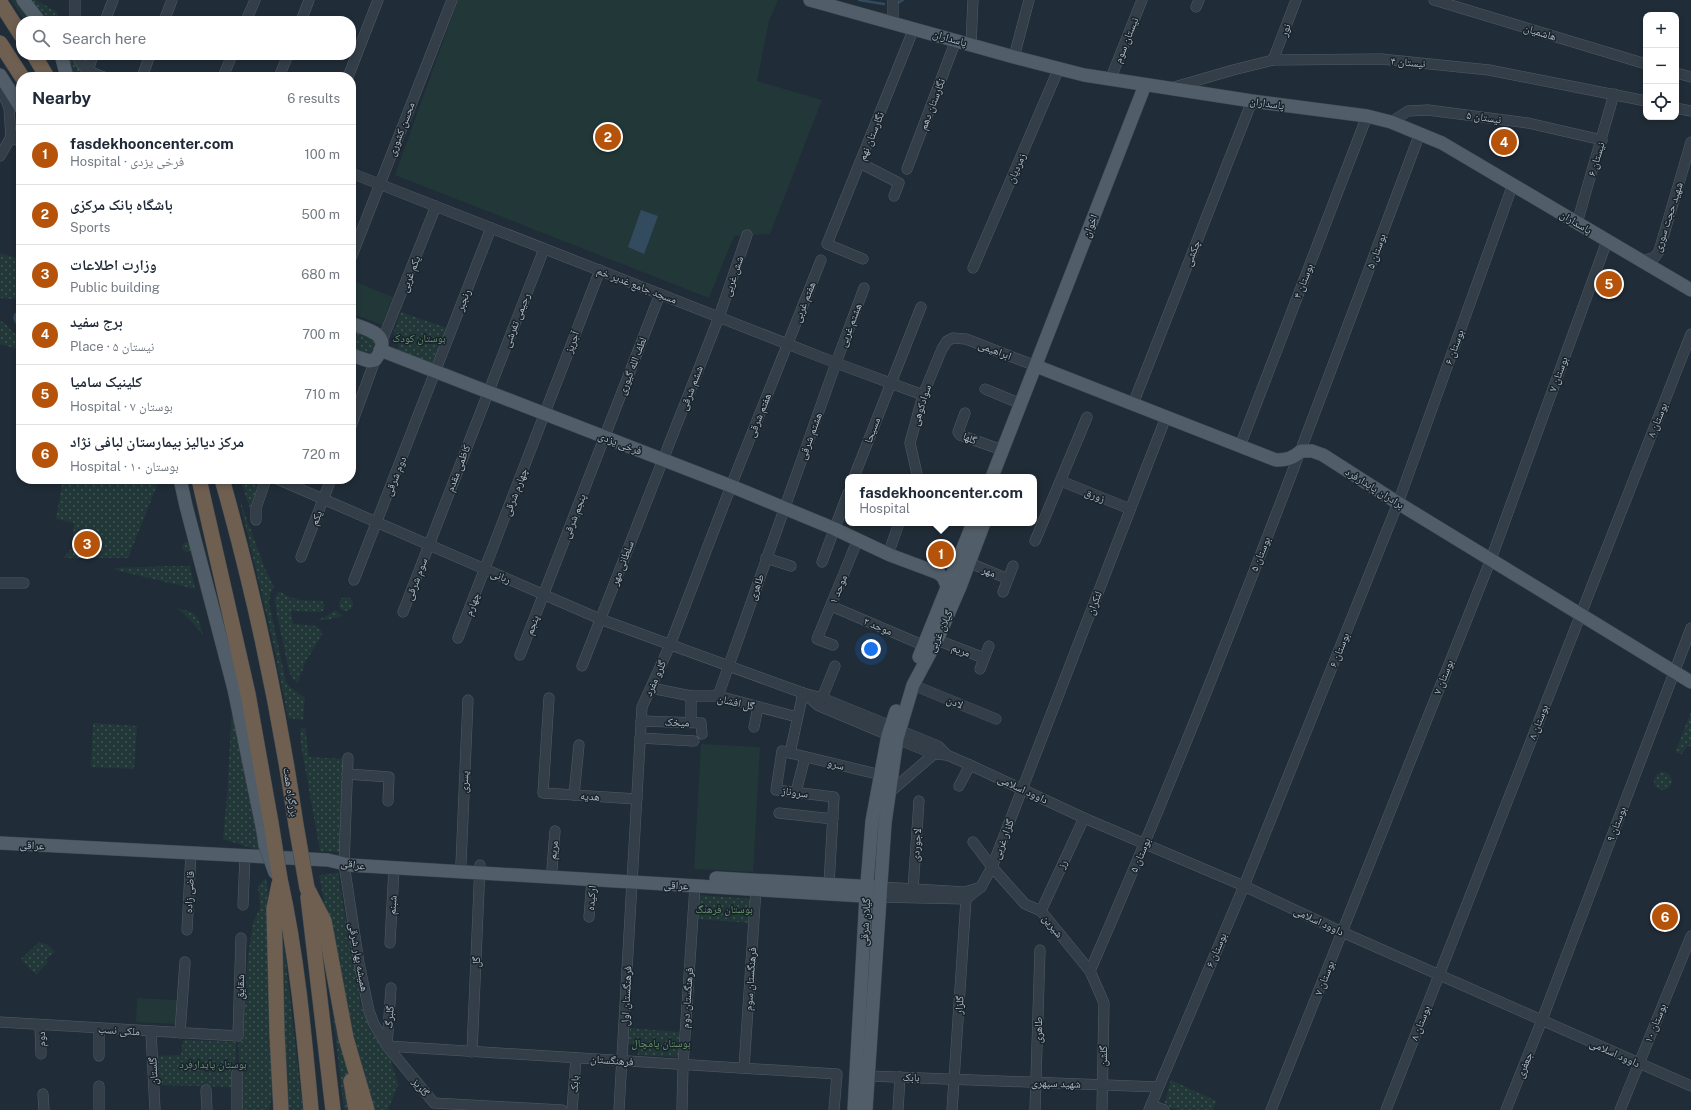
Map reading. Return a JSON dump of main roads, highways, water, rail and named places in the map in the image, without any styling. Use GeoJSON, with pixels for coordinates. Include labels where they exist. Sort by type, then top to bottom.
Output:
{"type":"FeatureCollection","features":[{"type":"Feature","properties":{"kind":"highway"},"geometry":{"type":"LineString","coordinates":[[0,2],[16,27]]}},
{"type":"Feature","properties":{"kind":"highway"},"geometry":{"type":"LineString","coordinates":[[0,43],[6,58],[18,72]]}},
{"type":"Feature","properties":{"kind":"highway"},"geometry":{"type":"LineString","coordinates":[[37,60],[45,72]]}},
{"type":"Feature","properties":{"kind":"highway"},"geometry":{"type":"LineString","coordinates":[[200,484],[248,694],[267,827],[287,908],[298,986],[311,1110]]}},
{"type":"Feature","properties":{"kind":"highway","name":"بزرگراه همت"},"geometry":{"type":"LineString","coordinates":[[223,484],[258,621],[290,783],[307,888],[333,1110]]}},
{"type":"Feature","properties":{"kind":"highway"},"geometry":{"type":"LineString","coordinates":[[280,879],[274,909],[278,1082],[281,1110]]}},
{"type":"Feature","properties":{"kind":"highway"},"geometry":{"type":"LineString","coordinates":[[307,888],[324,921],[346,1038],[356,1110]]}},
{"type":"Feature","properties":{"kind":"highway"},"geometry":{"type":"LineString","coordinates":[[346,1038],[367,1110]]}},
{"type":"Feature","properties":{"kind":"highway"},"geometry":{"type":"LineString","coordinates":[[274,1110],[278,1082]]}},
{"type":"Feature","properties":{"kind":"main road"},"geometry":{"type":"LineString","coordinates":[[23,0],[35,16]]}},
{"type":"Feature","properties":{"kind":"main road","name":"پاسداران"},"geometry":{"type":"LineString","coordinates":[[810,0],[828,3],[1014,57],[1110,80],[1367,116],[1391,122],[1420,132],[1442,143],[1691,290]]}},
{"type":"Feature","properties":{"kind":"main road"},"geometry":{"type":"LineString","coordinates":[[62,60],[66,72]]}},
{"type":"Feature","properties":{"kind":"main road"},"geometry":{"type":"LineString","coordinates":[[0,75],[16,100]]}},
{"type":"Feature","properties":{"kind":"main road","name":"اخوان"},"geometry":{"type":"LineString","coordinates":[[1039,368],[1145,85]]}},
{"type":"Feature","properties":{"kind":"main road"},"geometry":{"type":"LineString","coordinates":[[356,325],[380,336],[379,350],[369,362],[356,357]]}},
{"type":"Feature","properties":{"kind":"main road","name":"فرخی یزدی"},"geometry":{"type":"LineString","coordinates":[[379,350],[731,486],[835,529],[890,555],[938,573],[953,586]]}},
{"type":"Feature","properties":{"kind":"main road"},"geometry":{"type":"LineString","coordinates":[[993,474],[1021,404],[1039,368]]}},
{"type":"Feature","properties":{"kind":"main road"},"geometry":{"type":"LineString","coordinates":[[1002,474],[1039,368]]}},
{"type":"Feature","properties":{"kind":"main road","name":"برادران پایدارفرد"},"geometry":{"type":"LineString","coordinates":[[1039,368],[1276,460],[1293,458],[1301,451],[1312,451],[1323,455],[1398,503],[1691,682]]}},
{"type":"Feature","properties":{"kind":"main road"},"geometry":{"type":"LineString","coordinates":[[181,484],[234,689],[267,827]]}},
{"type":"Feature","properties":{"kind":"main road","name":"گیلان غربی"},"geometry":{"type":"LineString","coordinates":[[964,567],[973,526]]}},
{"type":"Feature","properties":{"kind":"main road","name":"گیلان غربی"},"geometry":{"type":"LineString","coordinates":[[894,732],[905,683],[925,646],[983,526]]}},
{"type":"Feature","properties":{"kind":"main road","name":"فرخی یزدی"},"geometry":{"type":"LineString","coordinates":[[858,539],[890,546],[940,565],[964,567]]}},
{"type":"Feature","properties":{"kind":"main road","name":"گیلان غربی"},"geometry":{"type":"LineString","coordinates":[[894,732],[913,686],[937,640],[953,586]]}},
{"type":"Feature","properties":{"kind":"main road","name":"گیلان شرقی"},"geometry":{"type":"LineString","coordinates":[[854,1110],[866,891],[872,821],[881,775],[894,732]]}},
{"type":"Feature","properties":{"kind":"main road","name":"گیلان شرقی"},"geometry":{"type":"LineString","coordinates":[[866,1110],[870,1076],[885,823],[890,792],[894,732]]}},
{"type":"Feature","properties":{"kind":"main road","name":"عراقی"},"geometry":{"type":"LineString","coordinates":[[0,843],[338,861],[461,864],[480,869],[592,880],[632,878],[829,884],[866,891]]}},
{"type":"Feature","properties":{"kind":"main road","name":"عراقی"},"geometry":{"type":"LineString","coordinates":[[338,861],[394,868],[552,869],[695,886],[756,889],[866,891]]}},
{"type":"Feature","properties":{"kind":"main road"},"geometry":{"type":"LineString","coordinates":[[866,891],[880,892]]}},
{"type":"Feature","properties":{"kind":"main road"},"geometry":{"type":"LineString","coordinates":[[865,912],[879,913]]}},
{"type":"Feature","properties":{"kind":"main road"},"geometry":{"type":"LineString","coordinates":[[861,991],[874,992]]}},
{"type":"Feature","properties":{"kind":"main road"},"geometry":{"type":"LineString","coordinates":[[844,1110],[848,1078],[857,1062]]}},
{"type":"Feature","properties":{"kind":"water"},"geometry":{"type":"Polygon","coordinates":[[[641,210],[658,216],[644,254],[628,247],[641,210]]]}},
{"type":"Feature","properties":{"kind":"water"},"geometry":{"type":"Polygon","coordinates":[[[16,313],[16,324],[13,318],[16,313]]]}},
{"type":"Feature","properties":{"kind":"waterway"},"geometry":{"type":"LineString","coordinates":[[859,0],[884,4]]}},
{"type":"Feature","properties":{"kind":"waterway"},"geometry":{"type":"LineString","coordinates":[[896,4],[903,0]]}},
{"type":"Feature","properties":{"kind":"place","name":"باشگاه بانک مرکزی"},"geometry":{"type":"Point","coordinates":[608,137]}},
{"type":"Feature","properties":{"kind":"place","name":"برج سفید"},"geometry":{"type":"Point","coordinates":[1504,142]}},
{"type":"Feature","properties":{"kind":"place","name":"کلینیک سامیا"},"geometry":{"type":"Point","coordinates":[1609,284]}},
{"type":"Feature","properties":{"kind":"place","name":"وزارت اطلاعات"},"geometry":{"type":"Point","coordinates":[87,544]}},
{"type":"Feature","properties":{"kind":"place","name":"fasdekhooncenter.com"},"geometry":{"type":"Point","coordinates":[941,554]}},
{"type":"Feature","properties":{"kind":"place","name":"مرکز دیالیز بیمارستان لبافی نژاد"},"geometry":{"type":"Point","coordinates":[1665,917]}},
{"type":"Feature","properties":{"kind":"park label","name":"بوستان کودک"},"geometry":{"type":"Point","coordinates":[419,338]}},
{"type":"Feature","properties":{"kind":"park label","name":"بوستان فرهنگ"},"geometry":{"type":"Point","coordinates":[724,909]}},
{"type":"Feature","properties":{"kind":"park label","name":"بوستان پامچال"},"geometry":{"type":"Point","coordinates":[661,1043]}},
{"type":"Feature","properties":{"kind":"park label","name":"بوستان پایدارفرد"},"geometry":{"type":"Point","coordinates":[213,1064]}}]}
